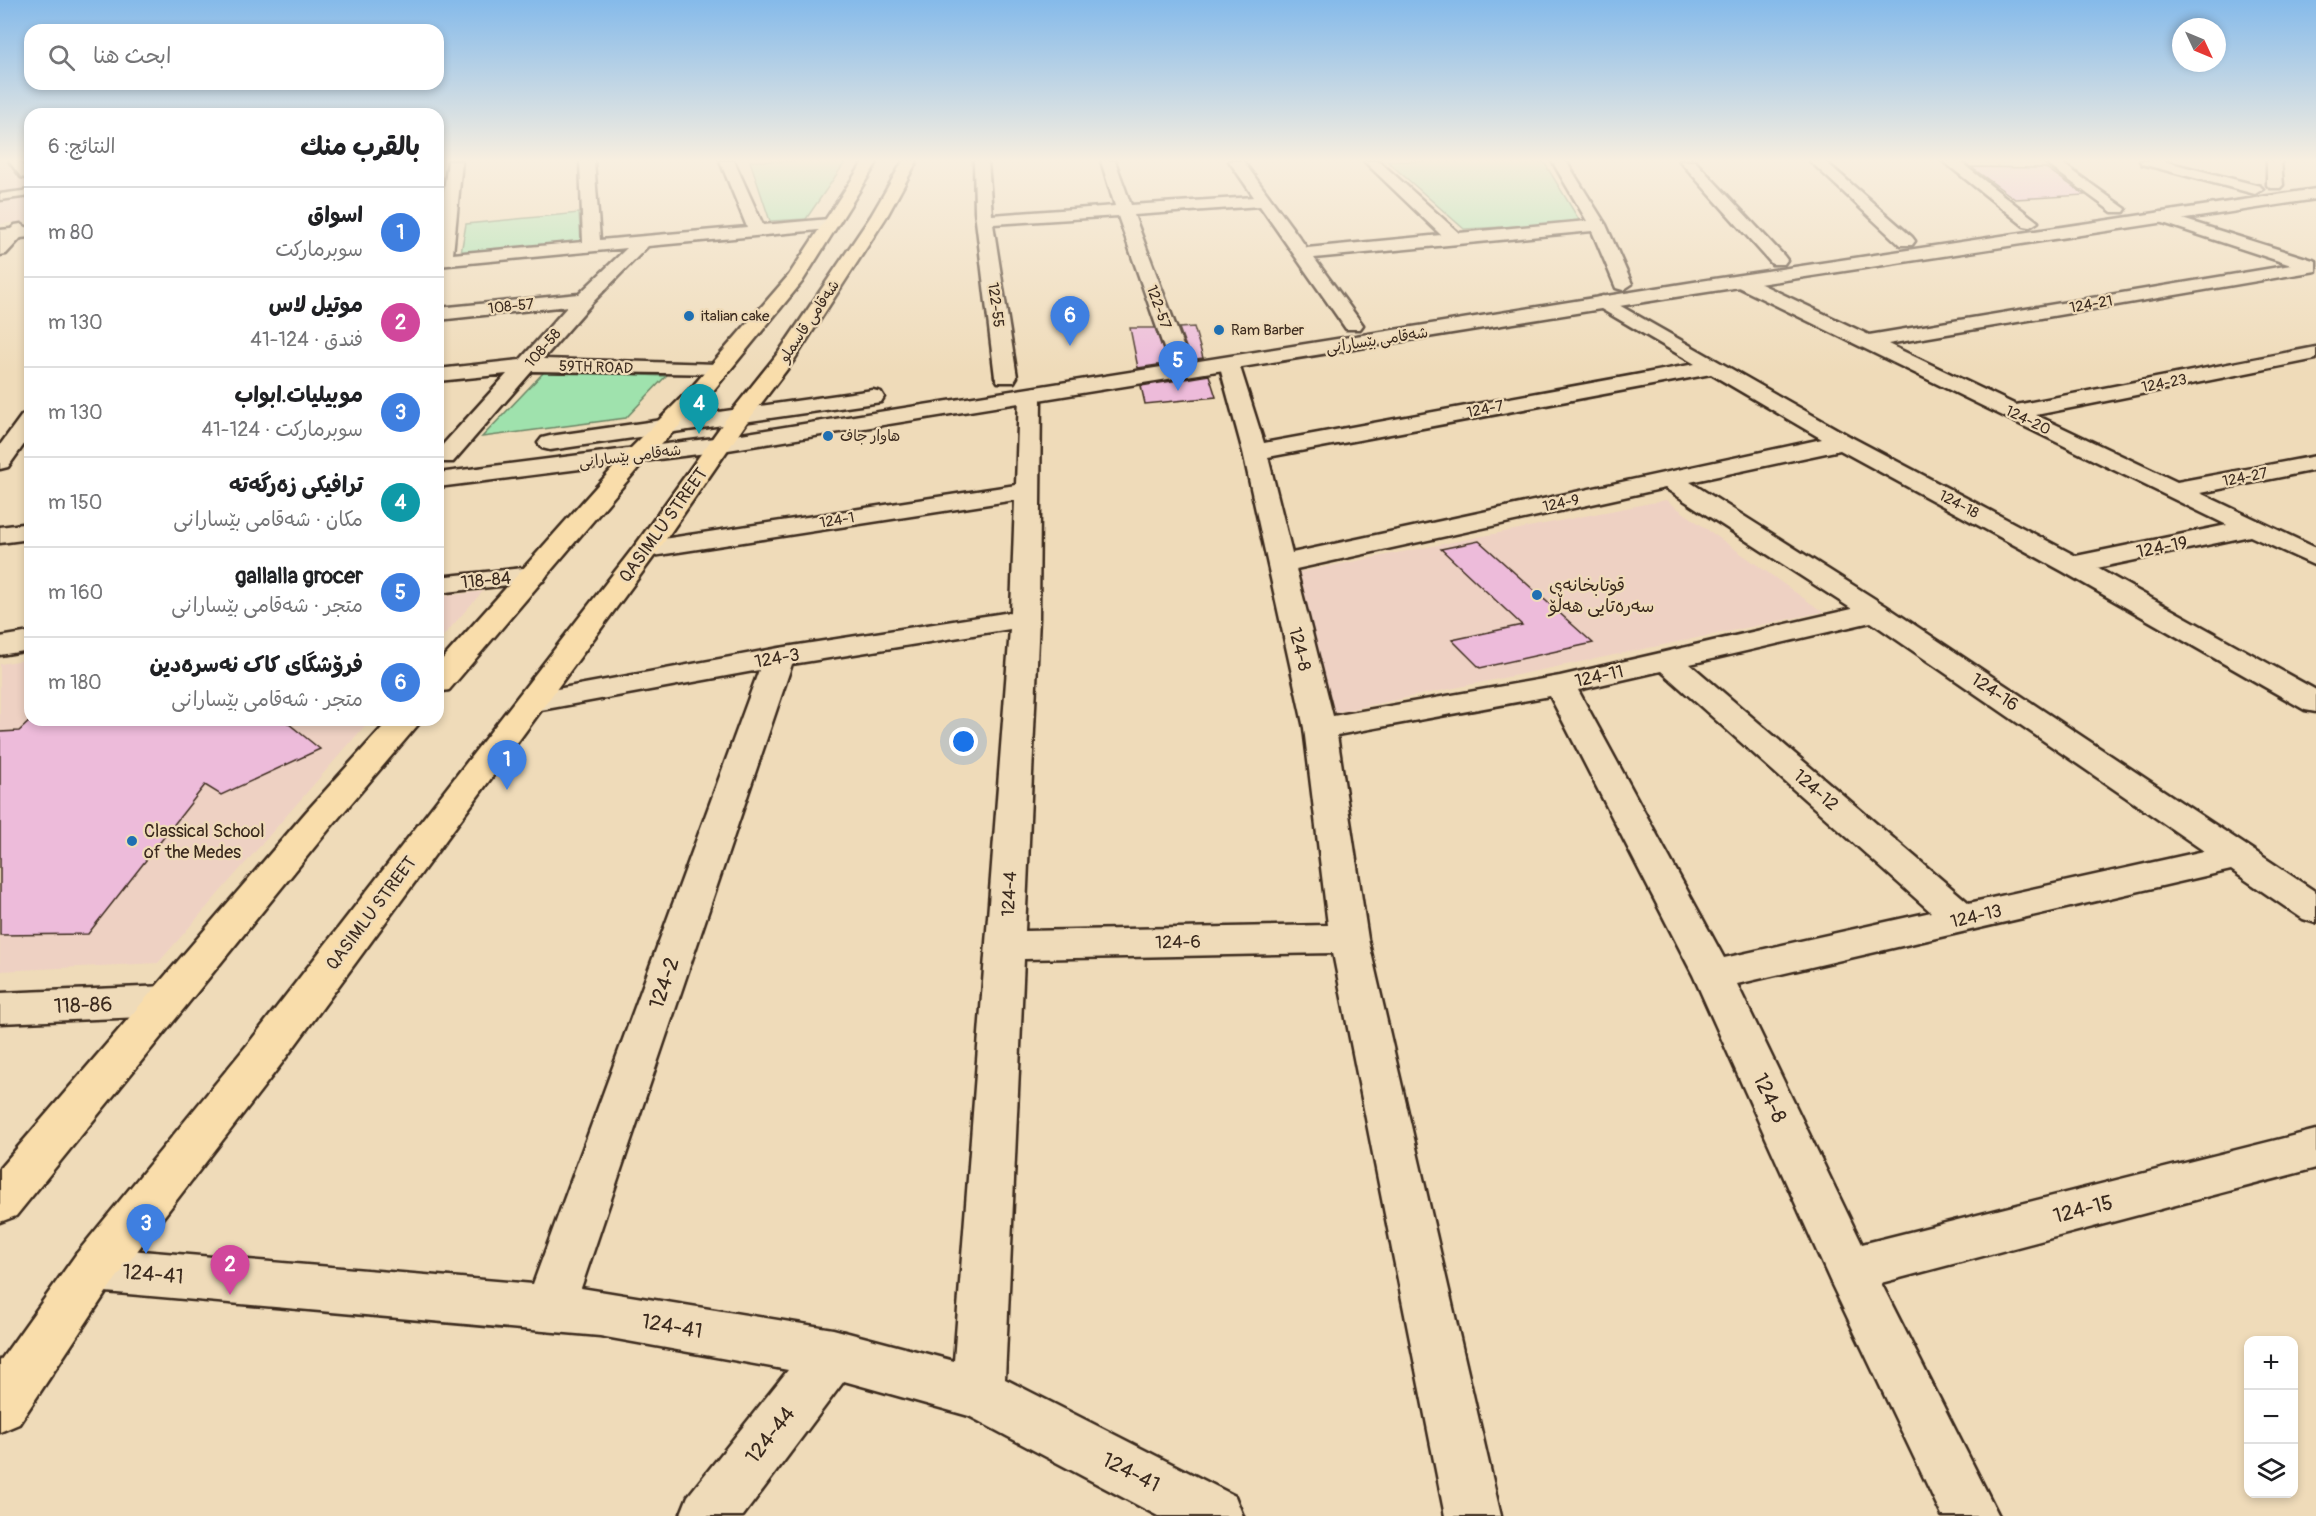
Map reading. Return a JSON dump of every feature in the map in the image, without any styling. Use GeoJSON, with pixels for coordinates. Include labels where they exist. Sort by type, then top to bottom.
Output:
{"type":"FeatureCollection","features":[{"type":"Feature","properties":{"kind":"main road","name":"شەقامی قاسملو"},"geometry":{"type":"LineString","coordinates":[[664,428],[718,370],[796,278],[825,232]]}},
{"type":"Feature","properties":{"kind":"main road","name":"شەقامی قاسملو"},"geometry":{"type":"LineString","coordinates":[[731,430],[787,356],[869,232]]}},
{"type":"Feature","properties":{"kind":"main road"},"geometry":{"type":"LineString","coordinates":[[444,676],[637,455],[664,428]]}},
{"type":"Feature","properties":{"kind":"main road","name":"QASIMLU STREET"},"geometry":{"type":"LineString","coordinates":[[0,1406],[94,1269],[267,1051],[646,549],[731,430]]}},
{"type":"Feature","properties":{"kind":"main road"},"geometry":{"type":"LineString","coordinates":[[0,1202],[166,1001],[401,726]]}},
{"type":"Feature","properties":{"kind":"street"},"geometry":{"type":"LineString","coordinates":[[0,250],[16,232]]}},
{"type":"Feature","properties":{"kind":"street"},"geometry":{"type":"LineString","coordinates":[[591,232],[592,247]]}},
{"type":"Feature","properties":{"kind":"street"},"geometry":{"type":"LineString","coordinates":[[444,261],[749,232]]}},
{"type":"Feature","properties":{"kind":"street","name":"122-55"},"geometry":{"type":"LineString","coordinates":[[987,232],[1021,382]]}},
{"type":"Feature","properties":{"kind":"street","name":"122-57"},"geometry":{"type":"LineString","coordinates":[[1132,232],[1175,351]]}},
{"type":"Feature","properties":{"kind":"street"},"geometry":{"type":"LineString","coordinates":[[1285,232],[1353,325]]}},
{"type":"Feature","properties":{"kind":"street"},"geometry":{"type":"LineString","coordinates":[[1447,232],[1453,237]]}},
{"type":"Feature","properties":{"kind":"street"},"geometry":{"type":"LineString","coordinates":[[1301,254],[1516,232]]}},
{"type":"Feature","properties":{"kind":"street"},"geometry":{"type":"LineString","coordinates":[[1601,232],[1623,284]]}},
{"type":"Feature","properties":{"kind":"street"},"geometry":{"type":"LineString","coordinates":[[1752,232],[1778,260]]}},
{"type":"Feature","properties":{"kind":"street"},"geometry":{"type":"LineString","coordinates":[[1896,232],[1906,241]]}},
{"type":"Feature","properties":{"kind":"street","name":"شەقامی بێسارانی"},"geometry":{"type":"LineString","coordinates":[[1258,339],[1966,232]]}},
{"type":"Feature","properties":{"kind":"street","name":"شەقامی بێسارانی"},"geometry":{"type":"LineString","coordinates":[[526,446],[664,428],[731,430],[1021,382],[1229,364],[1694,288],[2063,232]]}},
{"type":"Feature","properties":{"kind":"street"},"geometry":{"type":"LineString","coordinates":[[2207,232],[2315,266]]}},
{"type":"Feature","properties":{"kind":"street","name":"108-58"},"geometry":{"type":"LineString","coordinates":[[444,455],[528,365],[585,299],[644,242]]}},
{"type":"Feature","properties":{"kind":"street","name":"124-21"},"geometry":{"type":"LineString","coordinates":[[1866,342],[2315,266]]}},
{"type":"Feature","properties":{"kind":"street"},"geometry":{"type":"LineString","coordinates":[[1672,276],[1694,288]]}},
{"type":"Feature","properties":{"kind":"street","name":"124-20"},"geometry":{"type":"LineString","coordinates":[[1740,281],[2316,558]]}},
{"type":"Feature","properties":{"kind":"street","name":"108-57"},"geometry":{"type":"LineString","coordinates":[[444,313],[585,299]]}},
{"type":"Feature","properties":{"kind":"street","name":"124-18"},"geometry":{"type":"LineString","coordinates":[[1603,303],[1843,442],[2072,565],[2316,703]]}},
{"type":"Feature","properties":{"kind":"street"},"geometry":{"type":"LineString","coordinates":[[1153,355],[1199,348]]}},
{"type":"Feature","properties":{"kind":"street","name":"124-23"},"geometry":{"type":"LineString","coordinates":[[2012,412],[2316,353]]}},
{"type":"Feature","properties":{"kind":"street","name":"124-8"},"geometry":{"type":"LineString","coordinates":[[1229,364],[1255,452],[1320,728],[1349,939],[1473,1516]]}},
{"type":"Feature","properties":{"kind":"street","name":"59TH ROAD"},"geometry":{"type":"LineString","coordinates":[[444,374],[528,365],[718,370]]}},
{"type":"Feature","properties":{"kind":"street","name":"124-7"},"geometry":{"type":"LineString","coordinates":[[1255,452],[1715,367]]}},
{"type":"Feature","properties":{"kind":"street","name":"شەقامی بێسارانی"},"geometry":{"type":"LineString","coordinates":[[982,381],[1021,382]]}},
{"type":"Feature","properties":{"kind":"street","name":"124-4"},"geometry":{"type":"LineString","coordinates":[[978,1393],[1024,618],[1028,491],[1021,382]]}},
{"type":"Feature","properties":{"kind":"street","name":"شەقامی بێسارانی"},"geometry":{"type":"LineString","coordinates":[[444,479],[637,455],[731,430],[890,394]]}},
{"type":"Feature","properties":{"kind":"street"},"geometry":{"type":"LineString","coordinates":[[0,426],[24,423]]}},
{"type":"Feature","properties":{"kind":"street"},"geometry":{"type":"LineString","coordinates":[[0,462],[24,429]]}},
{"type":"Feature","properties":{"kind":"street","name":"124-9"},"geometry":{"type":"LineString","coordinates":[[1280,564],[1843,442]]}},
{"type":"Feature","properties":{"kind":"street"},"geometry":{"type":"LineString","coordinates":[[444,457],[480,452]]}},
{"type":"Feature","properties":{"kind":"street","name":"124-27"},"geometry":{"type":"LineString","coordinates":[[2174,490],[2316,464]]}},
{"type":"Feature","properties":{"kind":"street","name":"124-16"},"geometry":{"type":"LineString","coordinates":[[1669,480],[1876,612],[2316,910]]}},
{"type":"Feature","properties":{"kind":"street","name":"124-1"},"geometry":{"type":"LineString","coordinates":[[646,549],[1028,491]]}},
{"type":"Feature","properties":{"kind":"street"},"geometry":{"type":"LineString","coordinates":[[0,514],[24,511]]}},
{"type":"Feature","properties":{"kind":"street","name":"124-19"},"geometry":{"type":"LineString","coordinates":[[2072,565],[2252,528]]}},
{"type":"Feature","properties":{"kind":"street"},"geometry":{"type":"LineString","coordinates":[[0,535],[24,532]]}},
{"type":"Feature","properties":{"kind":"street","name":"118-84"},"geometry":{"type":"LineString","coordinates":[[444,584],[533,575]]}},
{"type":"Feature","properties":{"kind":"street","name":"124-11"},"geometry":{"type":"LineString","coordinates":[[1320,728],[1560,685],[1668,662],[1876,612]]}},
{"type":"Feature","properties":{"kind":"street","name":"124-3"},"geometry":{"type":"LineString","coordinates":[[530,703],[779,657],[1024,618]]}},
{"type":"Feature","properties":{"kind":"street"},"geometry":{"type":"LineString","coordinates":[[0,646],[24,642]]}},
{"type":"Feature","properties":{"kind":"street","name":"124-2"},"geometry":{"type":"LineString","coordinates":[[549,1308],[779,657]]}},
{"type":"Feature","properties":{"kind":"street","name":"124-12"},"geometry":{"type":"LineString","coordinates":[[1668,662],[1963,919]]}},
{"type":"Feature","properties":{"kind":"street","name":"124-8"},"geometry":{"type":"LineString","coordinates":[[1560,685],[1713,975],[1849,1269],[1971,1516]]}},
{"type":"Feature","properties":{"kind":"street","name":"124-13"},"geometry":{"type":"LineString","coordinates":[[1713,975],[2238,856]]}},
{"type":"Feature","properties":{"kind":"street","name":"124-6"},"geometry":{"type":"LineString","coordinates":[[1006,945],[1349,939]]}},
{"type":"Feature","properties":{"kind":"street","name":"118-86"},"geometry":{"type":"LineString","coordinates":[[0,1008],[166,1001]]}},
{"type":"Feature","properties":{"kind":"street","name":"124-15"},"geometry":{"type":"LineString","coordinates":[[1849,1269],[2316,1149]]}},
{"type":"Feature","properties":{"kind":"street","name":"124-41"},"geometry":{"type":"LineString","coordinates":[[94,1269],[600,1313],[833,1354],[978,1393],[1215,1516]]}},
{"type":"Feature","properties":{"kind":"street","name":"124-44"},"geometry":{"type":"LineString","coordinates":[[708,1516],[833,1354]]}},
{"type":"Feature","properties":{"kind":"shaded area","name":"قوتابخانەی سەرەتایی هەڵۆ"},"geometry":{"type":"Polygon","coordinates":[[[1666,500],[1823,612],[1309,718],[1269,578],[1666,500]]]}},
{"type":"Feature","properties":{"kind":"shaded area"},"geometry":{"type":"Polygon","coordinates":[[[483,591],[444,635],[444,596],[483,591]]]}},
{"type":"Feature","properties":{"kind":"shaded area","name":"Classical School of the Medes"},"geometry":{"type":"Polygon","coordinates":[[[24,660],[24,726],[365,726],[158,963],[0,971],[0,664],[24,660]]]}},
{"type":"Feature","properties":{"kind":"green space"},"geometry":{"type":"Polygon","coordinates":[[[465,232],[580,232],[581,241],[461,253],[465,232]]]}},
{"type":"Feature","properties":{"kind":"green space"},"geometry":{"type":"Polygon","coordinates":[[[545,371],[666,376],[626,418],[482,437],[545,371]]]}},
{"type":"Feature","properties":{"kind":"building"},"geometry":{"type":"Polygon","coordinates":[[[1194,327],[1203,358],[1138,368],[1130,328],[1155,328],[1166,356],[1182,357],[1187,350],[1179,328],[1194,327]]]}},
{"type":"Feature","properties":{"kind":"building"},"geometry":{"type":"Polygon","coordinates":[[[1209,375],[1216,397],[1145,404],[1141,386],[1209,375]]]}},
{"type":"Feature","properties":{"kind":"building"},"geometry":{"type":"Polygon","coordinates":[[[1479,541],[1593,643],[1480,668],[1452,640],[1522,625],[1441,549],[1479,541]]]}},
{"type":"Feature","properties":{"kind":"building"},"geometry":{"type":"Polygon","coordinates":[[[24,726],[291,726],[320,749],[221,795],[205,785],[88,934],[0,935],[0,732],[19,731],[24,726]]]}},
{"type":"Feature","properties":{"kind":"place","name":"italian cake"},"geometry":{"type":"Point","coordinates":[689,316]}},
{"type":"Feature","properties":{"kind":"place","name":"Ram Barber"},"geometry":{"type":"Point","coordinates":[1219,330]}},
{"type":"Feature","properties":{"kind":"place","name":"فرۆشگای کاک نەسرەدین"},"geometry":{"type":"Point","coordinates":[1070,346]}},
{"type":"Feature","properties":{"kind":"place","name":"gallalla grocer"},"geometry":{"type":"Point","coordinates":[1178,391]}},
{"type":"Feature","properties":{"kind":"place","name":"ترافیکی زەرگەتە"},"geometry":{"type":"Point","coordinates":[699,434]}},
{"type":"Feature","properties":{"kind":"place","name":"هاوار جاف"},"geometry":{"type":"Point","coordinates":[828,436]}},
{"type":"Feature","properties":{"kind":"place","name":"قوتابخانەی سەرەتایی هەڵۆ"},"geometry":{"type":"Point","coordinates":[1537,595]}},
{"type":"Feature","properties":{"kind":"place","name":"اسواق"},"geometry":{"type":"Point","coordinates":[507,790]}},
{"type":"Feature","properties":{"kind":"place","name":"Classical School of the Medes"},"geometry":{"type":"Point","coordinates":[132,841]}},
{"type":"Feature","properties":{"kind":"place","name":"موبيليات.ابواب"},"geometry":{"type":"Point","coordinates":[146,1254]}},
{"type":"Feature","properties":{"kind":"place","name":"موتيل لاس"},"geometry":{"type":"Point","coordinates":[230,1295]}}]}
